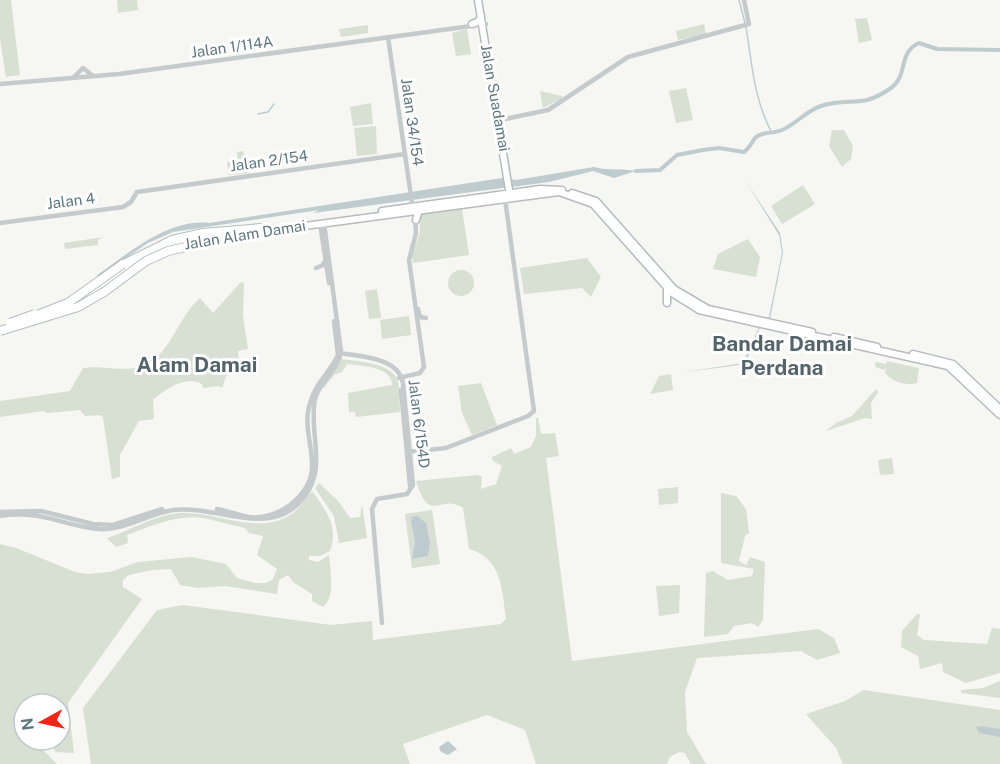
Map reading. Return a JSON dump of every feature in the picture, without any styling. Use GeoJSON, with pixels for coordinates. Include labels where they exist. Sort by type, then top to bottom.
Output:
{"type":"FeatureCollection","features":[{"type":"Feature","properties":{"kind":"highway"},"geometry":{"type":"LineString","coordinates":[[0,329],[58,308],[123,264],[152,248],[203,233],[263,229]]}},
{"type":"Feature","properties":{"kind":"highway"},"geometry":{"type":"LineString","coordinates":[[0,329],[78,307],[104,292],[146,261],[168,251],[263,229]]}},
{"type":"Feature","properties":{"kind":"main road","name":"Jalan Suadamai"},"geometry":{"type":"LineString","coordinates":[[480,0],[479,24],[501,119],[509,177],[508,195]]}},
{"type":"Feature","properties":{"kind":"main road"},"geometry":{"type":"LineString","coordinates":[[508,195],[554,188],[596,201],[674,289],[700,306],[948,366],[960,373],[1000,409]]}},
{"type":"Feature","properties":{"kind":"main road"},"geometry":{"type":"LineString","coordinates":[[508,195],[556,192],[593,204],[667,288],[667,303],[677,297],[706,313],[868,352],[878,349]]}},
{"type":"Feature","properties":{"kind":"main road","name":"Jalan Alam Damai"},"geometry":{"type":"LineString","coordinates":[[0,329],[87,296],[143,257],[166,247],[206,236],[413,211],[508,195]]}},
{"type":"Feature","properties":{"kind":"main road","name":"Jalan Alam Damai"},"geometry":{"type":"LineString","coordinates":[[0,329],[74,306],[144,260],[175,247],[263,229]]}},
{"type":"Feature","properties":{"kind":"main road"},"geometry":{"type":"LineString","coordinates":[[118,278],[149,264],[175,247]]}},
{"type":"Feature","properties":{"kind":"main road"},"geometry":{"type":"LineString","coordinates":[[20,321],[26,318],[28,311],[38,316]]}},
{"type":"Feature","properties":{"kind":"main road"},"geometry":{"type":"LineString","coordinates":[[960,373],[1000,415]]}},
{"type":"Feature","properties":{"kind":"street"},"geometry":{"type":"LineString","coordinates":[[501,119],[548,110],[628,57],[746,25],[744,0]]}},
{"type":"Feature","properties":{"kind":"street","name":"Jalan 1/114A"},"geometry":{"type":"LineString","coordinates":[[0,84],[93,76],[479,24]]}},
{"type":"Feature","properties":{"kind":"street","name":"Jalan 34/154"},"geometry":{"type":"LineString","coordinates":[[388,37],[416,233],[409,260],[424,367],[420,373],[402,378]]}},
{"type":"Feature","properties":{"kind":"street"},"geometry":{"type":"LineString","coordinates":[[73,78],[83,68],[93,76]]}},
{"type":"Feature","properties":{"kind":"street","name":"Jalan 2/154"},"geometry":{"type":"LineString","coordinates":[[136,192],[405,154]]}},
{"type":"Feature","properties":{"kind":"street","name":"Jalan 4"},"geometry":{"type":"LineString","coordinates":[[0,223],[123,207],[131,202],[136,192]]}},
{"type":"Feature","properties":{"kind":"street"},"geometry":{"type":"LineString","coordinates":[[411,452],[455,445],[528,416],[534,411],[518,296],[508,195]]}},
{"type":"Feature","properties":{"kind":"street"},"geometry":{"type":"LineString","coordinates":[[267,517],[283,510],[307,487],[312,468],[311,455],[305,449],[310,442],[308,417],[312,394],[341,354],[328,279],[322,223]]}},
{"type":"Feature","properties":{"kind":"street"},"geometry":{"type":"LineString","coordinates":[[0,514],[41,511],[103,525],[123,522],[158,510],[180,506],[207,507],[249,517],[267,517],[280,516],[296,505],[311,486],[316,467],[313,417],[316,395],[341,354],[322,223]]}},
{"type":"Feature","properties":{"kind":"street"},"geometry":{"type":"LineString","coordinates":[[325,255],[323,265],[316,269],[324,270],[328,279]]}},
{"type":"Feature","properties":{"kind":"street"},"geometry":{"type":"LineString","coordinates":[[518,296],[514,303],[520,308]]}},
{"type":"Feature","properties":{"kind":"street"},"geometry":{"type":"LineString","coordinates":[[416,306],[420,317],[426,319],[421,323],[420,331]]}},
{"type":"Feature","properties":{"kind":"street","name":"Jalan 6/154D"},"geometry":{"type":"LineString","coordinates":[[341,354],[385,365],[395,370],[402,378],[411,452],[411,484],[408,490],[376,496],[369,507],[380,623]]}},
{"type":"Feature","properties":{"kind":"shaded area"},"geometry":{"type":"Polygon","coordinates":[[[0,0],[11,0],[20,75],[6,77],[0,39],[0,0]]]}},
{"type":"Feature","properties":{"kind":"shaded area"},"geometry":{"type":"Polygon","coordinates":[[[117,0],[137,0],[138,10],[118,13],[117,0]]]}},
{"type":"Feature","properties":{"kind":"shaded area"},"geometry":{"type":"Polygon","coordinates":[[[867,18],[872,40],[859,43],[855,19],[867,18]]]}},
{"type":"Feature","properties":{"kind":"shaded area"},"geometry":{"type":"Polygon","coordinates":[[[704,24],[706,34],[678,40],[676,31],[704,24]]]}},
{"type":"Feature","properties":{"kind":"shaded area"},"geometry":{"type":"Polygon","coordinates":[[[368,25],[368,33],[341,37],[339,29],[368,25]]]}},
{"type":"Feature","properties":{"kind":"shaded area"},"geometry":{"type":"Polygon","coordinates":[[[467,29],[471,54],[456,56],[452,33],[467,29]]]}},
{"type":"Feature","properties":{"kind":"shaded area"},"geometry":{"type":"Polygon","coordinates":[[[686,88],[693,120],[676,123],[669,91],[686,88]]]}},
{"type":"Feature","properties":{"kind":"shaded area"},"geometry":{"type":"Polygon","coordinates":[[[540,91],[562,96],[562,98],[543,108],[540,91]]]}},
{"type":"Feature","properties":{"kind":"shaded area"},"geometry":{"type":"Polygon","coordinates":[[[371,103],[373,124],[353,126],[350,107],[371,103]]]}},
{"type":"Feature","properties":{"kind":"shaded area"},"geometry":{"type":"Polygon","coordinates":[[[376,126],[377,154],[357,156],[354,128],[376,126]]]}},
{"type":"Feature","properties":{"kind":"shaded area"},"geometry":{"type":"Polygon","coordinates":[[[832,130],[844,130],[853,146],[851,159],[842,167],[829,146],[832,130]]]}},
{"type":"Feature","properties":{"kind":"shaded area"},"geometry":{"type":"Polygon","coordinates":[[[243,151],[249,173],[229,175],[227,162],[238,161],[237,152],[243,151]]]}},
{"type":"Feature","properties":{"kind":"shaded area"},"geometry":{"type":"Polygon","coordinates":[[[594,167],[636,171],[614,178],[593,171],[549,182],[313,213],[319,210],[173,232],[148,243],[98,277],[97,275],[149,239],[179,226],[502,178],[516,180],[594,167]]]}},
{"type":"Feature","properties":{"kind":"shaded area"},"geometry":{"type":"Polygon","coordinates":[[[745,180],[780,233],[783,253],[770,319],[760,327],[745,364],[680,373],[743,363],[759,327],[769,317],[782,253],[779,235],[745,180]]]}},
{"type":"Feature","properties":{"kind":"shaded area"},"geometry":{"type":"Polygon","coordinates":[[[803,185],[815,204],[782,224],[771,206],[803,185]]]}},
{"type":"Feature","properties":{"kind":"shaded area"},"geometry":{"type":"Polygon","coordinates":[[[462,209],[469,255],[413,263],[412,255],[420,232],[419,214],[462,209]]]}},
{"type":"Feature","properties":{"kind":"shaded area"},"geometry":{"type":"Polygon","coordinates":[[[104,237],[98,240],[98,245],[65,249],[64,243],[104,237]]]}},
{"type":"Feature","properties":{"kind":"shaded area"},"geometry":{"type":"Polygon","coordinates":[[[748,239],[760,257],[756,277],[713,269],[718,254],[748,239]]]}},
{"type":"Feature","properties":{"kind":"shaded area"},"geometry":{"type":"Polygon","coordinates":[[[587,258],[601,277],[591,297],[582,288],[524,294],[520,268],[587,258]]]}},
{"type":"Feature","properties":{"kind":"shaded area"},"geometry":{"type":"Polygon","coordinates":[[[461,270],[470,274],[474,283],[470,292],[461,296],[452,292],[448,283],[452,274],[461,270]]]}},
{"type":"Feature","properties":{"kind":"shaded area"},"geometry":{"type":"Polygon","coordinates":[[[244,282],[243,316],[248,349],[238,351],[240,372],[226,376],[222,388],[218,386],[203,388],[202,384],[196,382],[182,382],[153,400],[154,419],[139,421],[120,455],[120,477],[112,479],[103,417],[100,415],[85,416],[80,410],[47,413],[44,411],[0,417],[0,401],[70,391],[83,368],[128,369],[147,364],[165,348],[184,317],[200,298],[213,313],[240,283],[244,282]]]}},
{"type":"Feature","properties":{"kind":"shaded area"},"geometry":{"type":"Polygon","coordinates":[[[377,289],[381,318],[369,319],[365,291],[377,289]]]}},
{"type":"Feature","properties":{"kind":"shaded area"},"geometry":{"type":"Polygon","coordinates":[[[409,316],[411,335],[382,339],[380,320],[409,316]]]}},
{"type":"Feature","properties":{"kind":"shaded area"},"geometry":{"type":"Polygon","coordinates":[[[341,359],[388,369],[397,379],[400,412],[356,417],[355,412],[349,412],[348,393],[392,385],[387,374],[375,368],[347,364],[342,372],[334,375],[324,388],[321,387],[341,359]]]}},
{"type":"Feature","properties":{"kind":"shaded area"},"geometry":{"type":"Polygon","coordinates":[[[887,361],[919,368],[917,383],[908,384],[892,379],[885,373],[886,367],[884,370],[875,367],[876,362],[886,364],[887,361]]]}},
{"type":"Feature","properties":{"kind":"shaded area"},"geometry":{"type":"Polygon","coordinates":[[[671,374],[673,390],[650,394],[659,376],[671,374]]]}},
{"type":"Feature","properties":{"kind":"shaded area"},"geometry":{"type":"Polygon","coordinates":[[[481,383],[497,425],[472,435],[462,413],[458,386],[481,383]]]}},
{"type":"Feature","properties":{"kind":"shaded area"},"geometry":{"type":"Polygon","coordinates":[[[876,389],[878,392],[871,403],[872,419],[865,418],[826,431],[836,423],[852,416],[876,389]]]}},
{"type":"Feature","properties":{"kind":"shaded area"},"geometry":{"type":"Polygon","coordinates":[[[536,418],[538,418],[541,434],[555,433],[559,456],[546,458],[572,661],[818,629],[834,638],[840,653],[817,660],[801,651],[697,658],[685,692],[687,732],[706,764],[691,764],[685,753],[679,752],[670,757],[667,764],[536,764],[525,730],[487,715],[403,744],[410,764],[91,764],[83,708],[157,610],[183,605],[331,625],[372,621],[373,640],[501,624],[506,619],[498,576],[488,560],[480,553],[469,549],[463,508],[455,504],[431,506],[421,495],[416,481],[478,475],[482,477],[481,489],[496,484],[502,466],[493,461],[492,457],[511,448],[514,454],[531,447],[536,436],[536,418]]]}},
{"type":"Feature","properties":{"kind":"shaded area"},"geometry":{"type":"Polygon","coordinates":[[[892,458],[894,474],[880,475],[878,460],[892,458]]]}},
{"type":"Feature","properties":{"kind":"shaded area"},"geometry":{"type":"Polygon","coordinates":[[[319,483],[339,502],[350,518],[360,517],[362,504],[367,538],[339,543],[334,516],[315,488],[319,483]]]}},
{"type":"Feature","properties":{"kind":"shaded area"},"geometry":{"type":"Polygon","coordinates":[[[678,487],[678,503],[659,505],[658,489],[678,487]]]}},
{"type":"Feature","properties":{"kind":"shaded area"},"geometry":{"type":"Polygon","coordinates":[[[312,491],[332,526],[330,551],[320,556],[309,556],[309,560],[318,562],[329,555],[331,590],[330,597],[323,607],[312,601],[312,594],[293,582],[288,575],[279,580],[277,594],[225,586],[198,588],[180,585],[171,569],[129,575],[123,580],[123,587],[142,599],[72,697],[72,692],[12,692],[12,752],[45,752],[57,764],[0,764],[0,544],[16,548],[75,572],[88,574],[110,572],[138,562],[191,557],[226,564],[237,578],[255,583],[266,583],[273,579],[277,569],[257,555],[263,536],[249,533],[245,528],[194,517],[164,522],[127,535],[128,543],[116,547],[107,538],[171,514],[195,513],[239,522],[268,523],[294,512],[312,491]]]}},
{"type":"Feature","properties":{"kind":"shaded area"},"geometry":{"type":"Polygon","coordinates":[[[721,493],[736,496],[746,509],[749,533],[745,536],[739,561],[746,565],[750,557],[765,562],[763,620],[758,627],[752,623],[734,626],[728,634],[704,637],[706,573],[713,571],[728,580],[752,576],[754,569],[721,563],[721,493]]]}},
{"type":"Feature","properties":{"kind":"shaded area"},"geometry":{"type":"Polygon","coordinates":[[[432,510],[440,564],[412,568],[405,514],[432,510]]]}},
{"type":"Feature","properties":{"kind":"shaded area"},"geometry":{"type":"Polygon","coordinates":[[[417,516],[426,523],[430,543],[428,556],[412,559],[415,542],[411,521],[412,517],[417,516]]]}},
{"type":"Feature","properties":{"kind":"shaded area"},"geometry":{"type":"Polygon","coordinates":[[[680,585],[679,613],[659,616],[656,586],[680,585]]]}},
{"type":"Feature","properties":{"kind":"shaded area"},"geometry":{"type":"Polygon","coordinates":[[[917,614],[920,614],[917,635],[924,640],[987,644],[992,628],[1000,629],[1000,673],[966,683],[943,672],[942,663],[920,669],[918,656],[901,647],[902,631],[917,614]]]}},
{"type":"Feature","properties":{"kind":"shaded area"},"geometry":{"type":"Polygon","coordinates":[[[1000,681],[1000,698],[961,693],[961,690],[983,688],[1000,681]]]}},
{"type":"Feature","properties":{"kind":"shaded area"},"geometry":{"type":"Polygon","coordinates":[[[864,690],[1000,710],[1000,764],[843,764],[836,748],[806,714],[845,701],[864,690]]]}},
{"type":"Feature","properties":{"kind":"shaded area"},"geometry":{"type":"Polygon","coordinates":[[[976,727],[1000,729],[1000,737],[979,733],[976,727]]]}},
{"type":"Feature","properties":{"kind":"shaded area"},"geometry":{"type":"Polygon","coordinates":[[[72,736],[74,753],[56,752],[72,752],[72,736]]]}},
{"type":"Feature","properties":{"kind":"shaded area"},"geometry":{"type":"Polygon","coordinates":[[[448,741],[457,749],[448,755],[441,752],[439,747],[448,741]]]}},
{"type":"Feature","properties":{"kind":"waterway"},"geometry":{"type":"LineString","coordinates":[[739,0],[745,23]]}},
{"type":"Feature","properties":{"kind":"waterway"},"geometry":{"type":"LineString","coordinates":[[746,27],[757,95],[772,133]]}},
{"type":"Feature","properties":{"kind":"waterway"},"geometry":{"type":"LineString","coordinates":[[636,171],[660,170],[677,155],[703,150],[719,148],[744,152],[758,136],[782,130],[816,108],[831,103],[863,101],[880,95],[896,83],[908,52],[919,43],[937,49],[1000,50]]}},
{"type":"Feature","properties":{"kind":"waterway"},"geometry":{"type":"LineString","coordinates":[[258,114],[268,112],[274,104]]}},
{"type":"Feature","properties":{"kind":"district","name":"Bandar Damai Perdana"},"geometry":{"type":"Point","coordinates":[782,356]}},
{"type":"Feature","properties":{"kind":"district","name":"Alam Damai"},"geometry":{"type":"Point","coordinates":[197,365]}}]}
